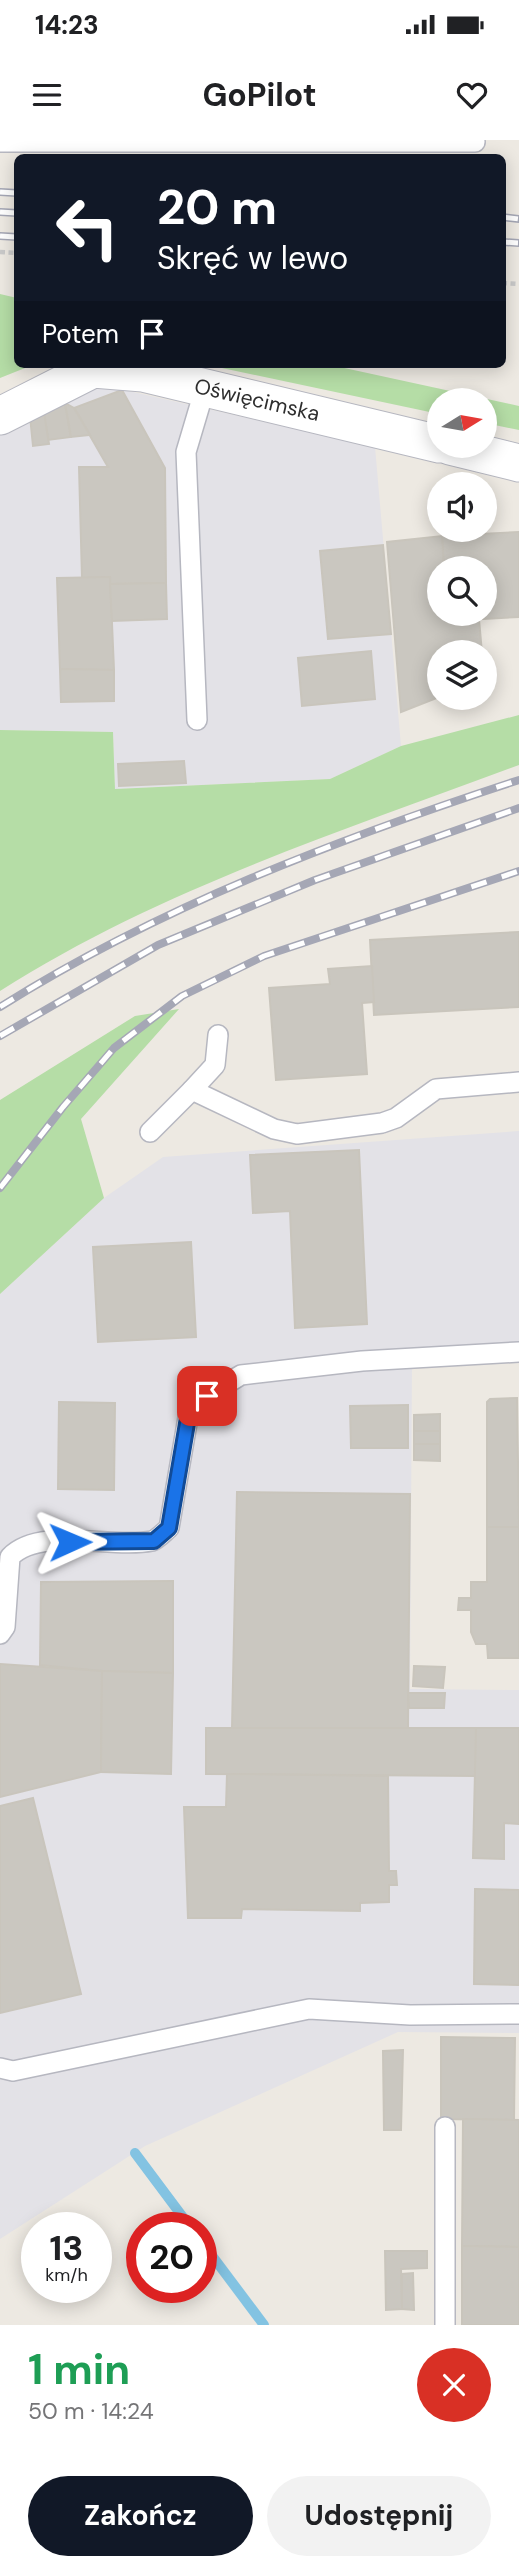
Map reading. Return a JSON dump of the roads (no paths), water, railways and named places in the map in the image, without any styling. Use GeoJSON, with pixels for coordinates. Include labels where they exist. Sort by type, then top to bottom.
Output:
{"type":"FeatureCollection","features":[{"type":"Feature","properties":{"kind":"street","name":"Oświęcimska"},"geometry":{"type":"LineString","coordinates":[[0,416],[93,369],[143,373],[427,441]]}},
{"type":"Feature","properties":{"kind":"street"},"geometry":{"type":"LineString","coordinates":[[497,458],[519,463]]}},
{"type":"Feature","properties":{"kind":"lane"},"geometry":{"type":"LineString","coordinates":[[0,142],[475,142]]}},
{"type":"Feature","properties":{"kind":"lane"},"geometry":{"type":"LineString","coordinates":[[197,720],[186,452],[205,388]]}},
{"type":"Feature","properties":{"kind":"lane"},"geometry":{"type":"LineString","coordinates":[[150,1132],[215,1065],[218,1035]]}},
{"type":"Feature","properties":{"kind":"lane"},"geometry":{"type":"LineString","coordinates":[[192,1090],[274,1129],[297,1134],[382,1123],[396,1118],[436,1089],[519,1082]]}},
{"type":"Feature","properties":{"kind":"lane"},"geometry":{"type":"LineString","coordinates":[[0,1634],[5,1627],[10,1557],[20,1547],[43,1542],[154,1541],[169,1528],[190,1406],[241,1375],[362,1361],[519,1352]]}},
{"type":"Feature","properties":{"kind":"lane"},"geometry":{"type":"LineString","coordinates":[[0,2068],[13,2071],[309,2009],[410,2015],[519,2014]]}},
{"type":"Feature","properties":{"kind":"lane"},"geometry":{"type":"LineString","coordinates":[[445,2127],[445,2325]]}},
{"type":"Feature","properties":{"kind":"waterway"},"geometry":{"type":"LineString","coordinates":[[135,2153],[179,2212]]}},
{"type":"Feature","properties":{"kind":"waterway"},"geometry":{"type":"LineString","coordinates":[[217,2262],[264,2325]]}},
{"type":"Feature","properties":{"kind":"railway"},"geometry":{"type":"LineString","coordinates":[[0,192],[14,193]]}},
{"type":"Feature","properties":{"kind":"railway"},"geometry":{"type":"LineString","coordinates":[[0,212],[14,213]]}},
{"type":"Feature","properties":{"kind":"railway"},"geometry":{"type":"LineString","coordinates":[[506,217],[519,219]]}},
{"type":"Feature","properties":{"kind":"railway"},"geometry":{"type":"LineString","coordinates":[[0,236],[14,237]]}},
{"type":"Feature","properties":{"kind":"railway"},"geometry":{"type":"LineString","coordinates":[[506,242],[519,243]]}},
{"type":"Feature","properties":{"kind":"railway"},"geometry":{"type":"LineString","coordinates":[[0,1007],[123,938],[252,878],[385,826],[519,780]]}},
{"type":"Feature","properties":{"kind":"railway"},"geometry":{"type":"LineString","coordinates":[[0,1036],[158,945],[315,880],[519,808]]}},
{"type":"Feature","properties":{"kind":"railway"},"geometry":{"type":"LineString","coordinates":[[0,1188],[63,1107],[114,1048],[182,996],[264,956],[519,871]]}}]}
